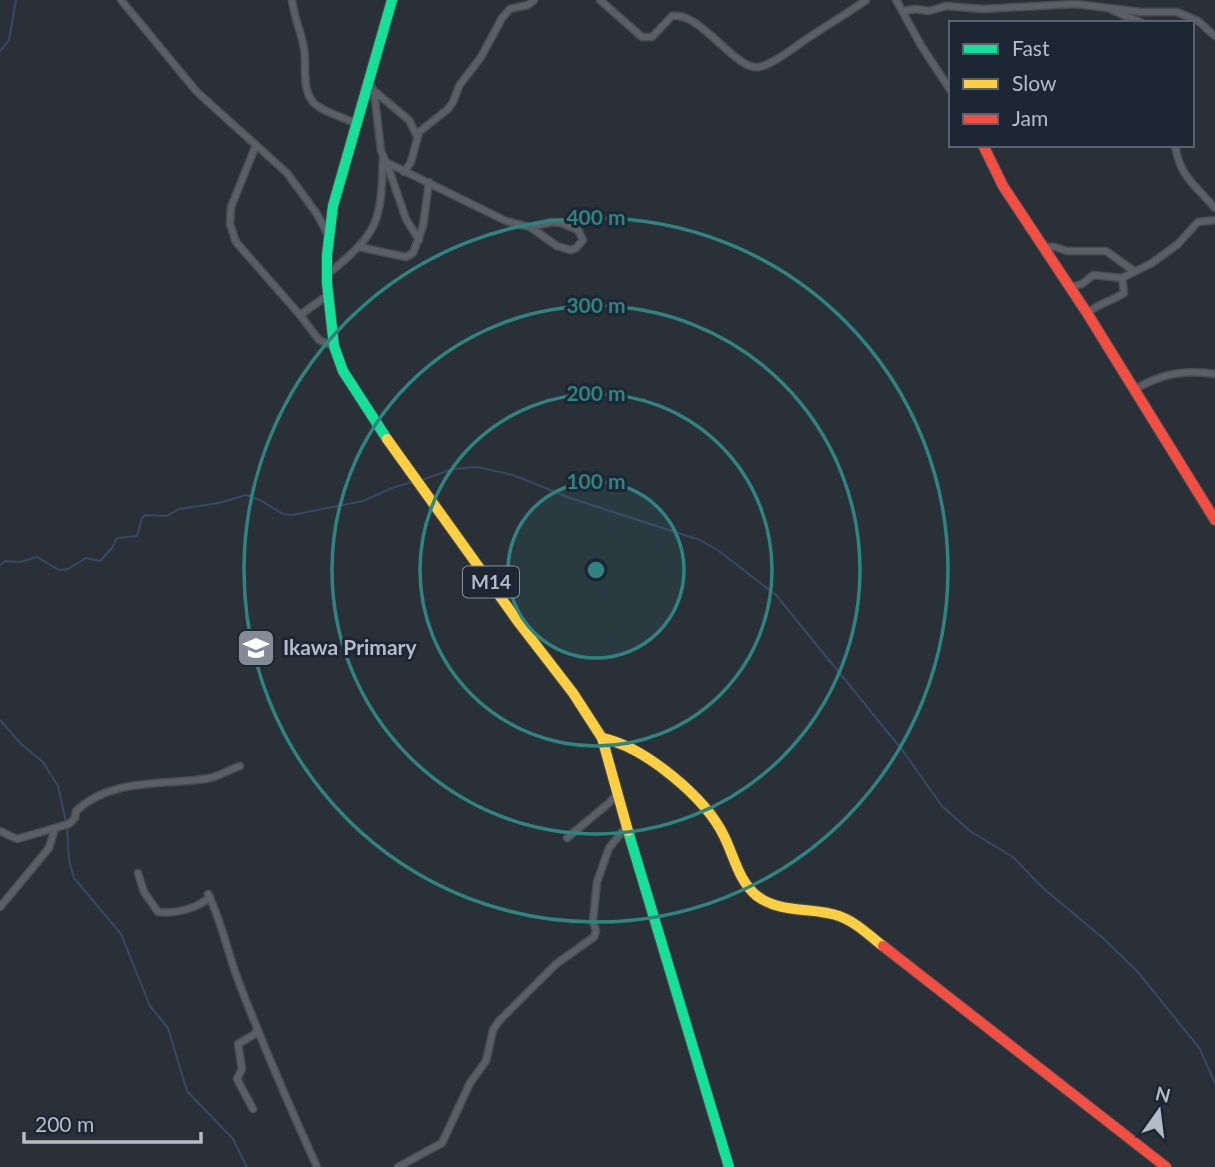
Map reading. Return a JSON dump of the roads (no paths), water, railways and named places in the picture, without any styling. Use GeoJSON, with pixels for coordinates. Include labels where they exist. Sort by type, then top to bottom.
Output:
{"type":"FeatureCollection","features":[{"type":"Feature","properties":{"kind":"main road","name":"M14"},"geometry":{"type":"LineString","coordinates":[[392,0],[371,85],[333,206],[327,275],[334,346],[343,371],[372,417],[511,612],[573,693],[602,738],[729,1167]]}},
{"type":"Feature","properties":{"kind":"main road"},"geometry":{"type":"LineString","coordinates":[[985,147],[1003,186],[1135,388],[1214,516]]}},
{"type":"Feature","properties":{"kind":"main road"},"geometry":{"type":"LineString","coordinates":[[602,738],[617,740],[637,751],[703,807],[720,829],[746,882],[760,898],[771,906],[836,915],[852,922],[1166,1167]]}},
{"type":"Feature","properties":{"kind":"street"},"geometry":{"type":"LineString","coordinates":[[121,0],[197,92],[287,173],[317,214],[329,237]]}},
{"type":"Feature","properties":{"kind":"street"},"geometry":{"type":"LineString","coordinates":[[292,0],[304,48],[306,82],[311,98],[317,105],[358,124]]}},
{"type":"Feature","properties":{"kind":"street"},"geometry":{"type":"LineString","coordinates":[[404,172],[411,162],[417,136],[453,102],[459,86],[472,71],[506,12],[513,7],[528,5],[534,0]]}},
{"type":"Feature","properties":{"kind":"street"},"geometry":{"type":"LineString","coordinates":[[600,0],[642,37],[652,37],[672,16],[688,18],[732,53],[755,67],[783,54],[866,0]]}},
{"type":"Feature","properties":{"kind":"street"},"geometry":{"type":"LineString","coordinates":[[896,0],[949,89]]}},
{"type":"Feature","properties":{"kind":"street"},"geometry":{"type":"LineString","coordinates":[[902,11],[929,11],[946,6],[983,9],[1065,2],[1107,8],[1177,12],[1204,25],[1215,36]]}},
{"type":"Feature","properties":{"kind":"street"},"geometry":{"type":"LineString","coordinates":[[1107,8],[1137,21]]}},
{"type":"Feature","properties":{"kind":"street"},"geometry":{"type":"LineString","coordinates":[[1152,21],[1153,12]]}},
{"type":"Feature","properties":{"kind":"street"},"geometry":{"type":"LineString","coordinates":[[371,85],[409,120],[417,136]]}},
{"type":"Feature","properties":{"kind":"street"},"geometry":{"type":"LineString","coordinates":[[371,85],[384,159],[406,219],[419,241]]}},
{"type":"Feature","properties":{"kind":"street"},"geometry":{"type":"LineString","coordinates":[[256,145],[231,206],[229,217],[232,232],[245,254],[321,342],[334,346]]}},
{"type":"Feature","properties":{"kind":"street"},"geometry":{"type":"LineString","coordinates":[[1175,147],[1184,175],[1215,208]]}},
{"type":"Feature","properties":{"kind":"street"},"geometry":{"type":"LineString","coordinates":[[384,159],[404,172],[429,182],[485,212],[530,227],[552,222],[561,223],[578,230],[583,240],[576,248],[564,249],[530,227]]}},
{"type":"Feature","properties":{"kind":"street"},"geometry":{"type":"LineString","coordinates":[[327,275],[359,247],[375,227],[379,217],[384,159]]}},
{"type":"Feature","properties":{"kind":"street"},"geometry":{"type":"LineString","coordinates":[[359,247],[406,257],[413,253],[426,212],[429,182]]}},
{"type":"Feature","properties":{"kind":"street"},"geometry":{"type":"LineString","coordinates":[[1070,287],[1082,284],[1093,275],[1122,278],[1152,263],[1170,250],[1198,222],[1215,220]]}},
{"type":"Feature","properties":{"kind":"street"},"geometry":{"type":"LineString","coordinates":[[1044,247],[1067,251],[1106,251],[1134,271]]}},
{"type":"Feature","properties":{"kind":"street"},"geometry":{"type":"LineString","coordinates":[[1087,313],[1093,307],[1107,303],[1124,293],[1122,278]]}},
{"type":"Feature","properties":{"kind":"street"},"geometry":{"type":"LineString","coordinates":[[300,315],[328,295]]}},
{"type":"Feature","properties":{"kind":"street"},"geometry":{"type":"LineString","coordinates":[[1135,388],[1168,374],[1215,374]]}},
{"type":"Feature","properties":{"kind":"street"},"geometry":{"type":"LineString","coordinates":[[0,831],[17,839],[71,823],[76,811],[83,804],[120,788],[212,778],[240,766]]}},
{"type":"Feature","properties":{"kind":"street"},"geometry":{"type":"LineString","coordinates":[[567,838],[618,793]]}},
{"type":"Feature","properties":{"kind":"street"},"geometry":{"type":"LineString","coordinates":[[397,1167],[442,1143],[470,1083],[486,1061],[499,1021],[556,964],[594,937],[597,882],[609,848],[627,825]]}},
{"type":"Feature","properties":{"kind":"street"},"geometry":{"type":"LineString","coordinates":[[0,908],[49,848],[55,828]]}},
{"type":"Feature","properties":{"kind":"street"},"geometry":{"type":"LineString","coordinates":[[138,873],[144,892],[158,912],[182,911],[204,902],[209,896],[222,924],[231,962],[257,1029],[317,1167]]}},
{"type":"Feature","properties":{"kind":"street"},"geometry":{"type":"LineString","coordinates":[[253,1109],[237,1079],[242,1069],[237,1044],[255,1034],[257,1029]]}},
{"type":"Feature","properties":{"kind":"waterway"},"geometry":{"type":"LineString","coordinates":[[0,51],[9,40],[16,0]]}},
{"type":"Feature","properties":{"kind":"waterway"},"geometry":{"type":"LineString","coordinates":[[422,480],[453,469],[478,467],[513,475],[570,498],[700,540],[719,551],[776,595],[903,751],[942,806],[970,831],[1013,857],[1043,888],[1104,939],[1137,971],[1200,1049],[1215,1083]]}},
{"type":"Feature","properties":{"kind":"waterway"},"geometry":{"type":"LineString","coordinates":[[0,565],[5,561],[20,562],[37,557],[59,570],[68,569],[86,558],[100,561],[117,538],[137,536],[145,515],[167,516],[179,509],[219,503],[246,495],[283,514],[292,515],[363,501],[412,482]]}},
{"type":"Feature","properties":{"kind":"waterway"},"geometry":{"type":"LineString","coordinates":[[0,720],[21,744],[43,762],[58,786],[66,822]]}},
{"type":"Feature","properties":{"kind":"waterway"},"geometry":{"type":"LineString","coordinates":[[67,827],[69,860],[74,878],[121,934],[150,1006],[168,1028],[187,1091],[233,1139],[247,1167]]}},
{"type":"Feature","properties":{"kind":"place","name":"Ikawa Primary"},"geometry":{"type":"Point","coordinates":[256,648]}}]}
